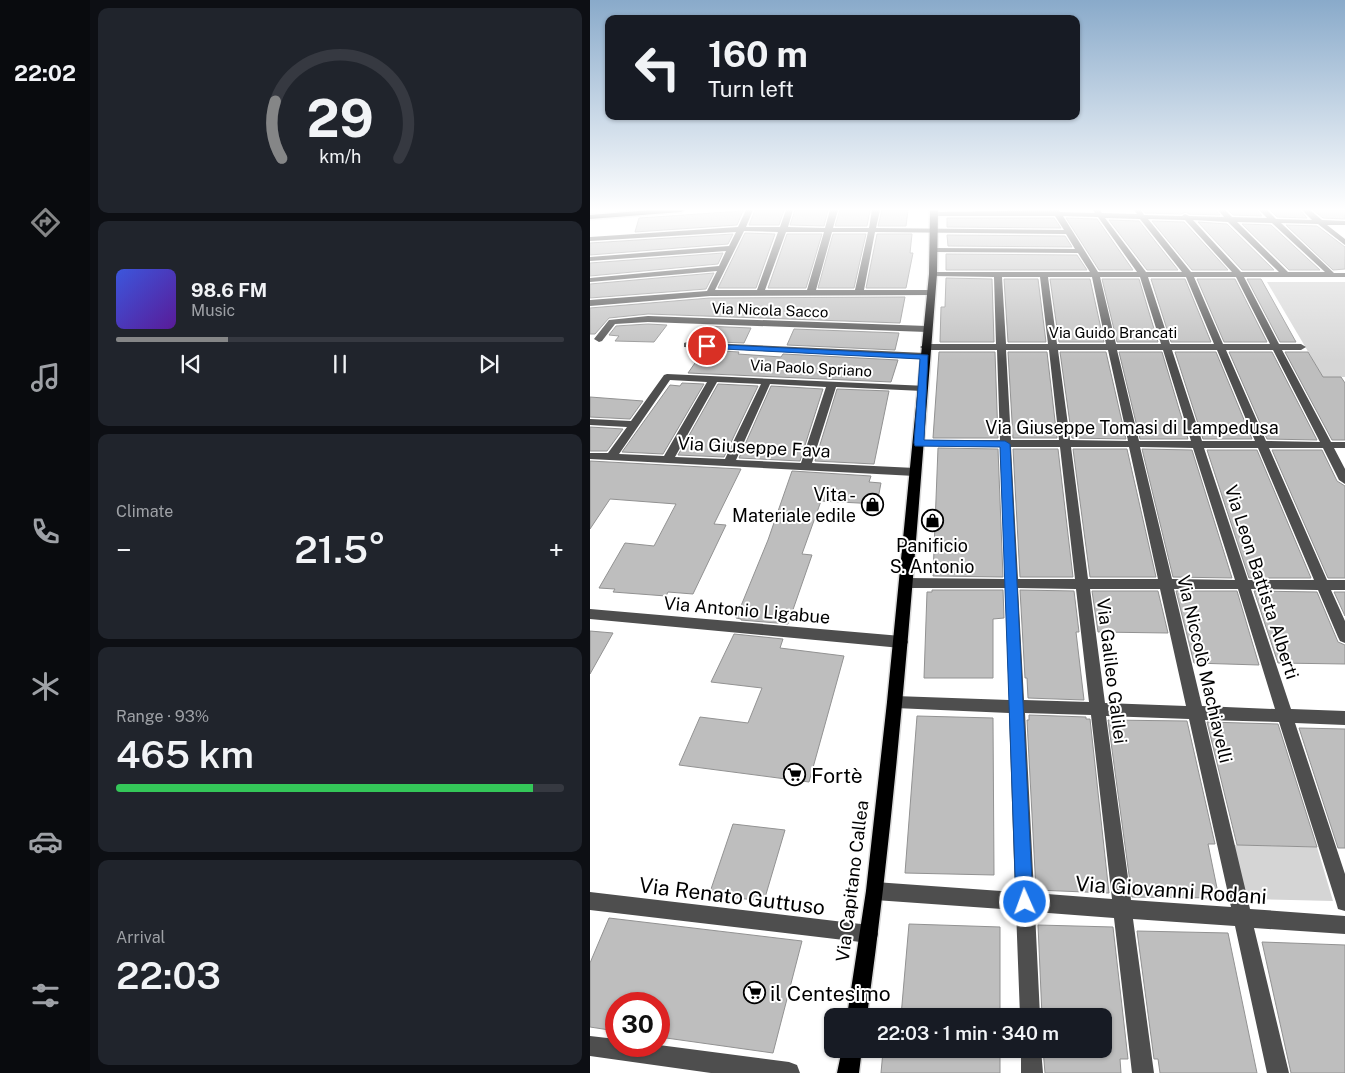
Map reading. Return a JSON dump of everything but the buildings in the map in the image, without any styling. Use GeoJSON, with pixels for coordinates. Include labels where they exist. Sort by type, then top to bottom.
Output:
{"type":"FeatureCollection","features":[{"type":"Feature","properties":{"kind":"main road","name":"Via Capitano Callea"},"geometry":{"type":"LineString","coordinates":[[858,1008],[875,891],[907,583],[933,260]]}},
{"type":"Feature","properties":{"kind":"main road"},"geometry":{"type":"LineString","coordinates":[[848,1073],[850,1058]]}},
{"type":"Feature","properties":{"kind":"street"},"geometry":{"type":"LineString","coordinates":[[710,293],[726,260]]}},
{"type":"Feature","properties":{"kind":"street"},"geometry":{"type":"LineString","coordinates":[[760,293],[772,260]]}},
{"type":"Feature","properties":{"kind":"street"},"geometry":{"type":"LineString","coordinates":[[811,293],[820,260]]}},
{"type":"Feature","properties":{"kind":"street"},"geometry":{"type":"LineString","coordinates":[[859,293],[866,260]]}},
{"type":"Feature","properties":{"kind":"street","name":"Via Niccolò Machiavelli"},"geometry":{"type":"LineString","coordinates":[[1086,260],[1094,274],[1278,1073]]}},
{"type":"Feature","properties":{"kind":"street","name":"Via Leon Battista Alberti"},"geometry":{"type":"LineString","coordinates":[[1132,260],[1143,274],[1345,902]]}},
{"type":"Feature","properties":{"kind":"street"},"geometry":{"type":"LineString","coordinates":[[1177,260],[1189,275],[1345,637]]}},
{"type":"Feature","properties":{"kind":"street"},"geometry":{"type":"LineString","coordinates":[[1225,260],[1239,275],[1345,480]]}},
{"type":"Feature","properties":{"kind":"street"},"geometry":{"type":"LineString","coordinates":[[1271,260],[1286,275]]}},
{"type":"Feature","properties":{"kind":"street"},"geometry":{"type":"LineString","coordinates":[[1316,260],[1332,275]]}},
{"type":"Feature","properties":{"kind":"street"},"geometry":{"type":"LineString","coordinates":[[590,280],[722,268]]}},
{"type":"Feature","properties":{"kind":"street"},"geometry":{"type":"LineString","coordinates":[[932,274],[1345,275]]}},
{"type":"Feature","properties":{"kind":"street"},"geometry":{"type":"LineString","coordinates":[[998,274],[1030,1008]]}},
{"type":"Feature","properties":{"kind":"street","name":"Via Galileo Galilei"},"geometry":{"type":"LineString","coordinates":[[1044,274],[1143,1073]]}},
{"type":"Feature","properties":{"kind":"street"},"geometry":{"type":"LineString","coordinates":[[590,303],[710,293],[931,293]]}},
{"type":"Feature","properties":{"kind":"street","name":"Via Nicola Sacco"},"geometry":{"type":"LineString","coordinates":[[599,339],[612,322],[648,319],[927,330]]}},
{"type":"Feature","properties":{"kind":"street","name":"Via Guido Brancati"},"geometry":{"type":"LineString","coordinates":[[687,345],[925,352],[1001,346],[1301,347]]}},
{"type":"Feature","properties":{"kind":"street","name":"Via Paolo Spriano"},"geometry":{"type":"LineString","coordinates":[[635,424],[667,377],[923,388]]}},
{"type":"Feature","properties":{"kind":"street"},"geometry":{"type":"LineString","coordinates":[[667,460],[714,379]]}},
{"type":"Feature","properties":{"kind":"street"},"geometry":{"type":"LineString","coordinates":[[729,463],[767,381]]}},
{"type":"Feature","properties":{"kind":"street"},"geometry":{"type":"LineString","coordinates":[[805,467],[832,384]]}},
{"type":"Feature","properties":{"kind":"street"},"geometry":{"type":"LineString","coordinates":[[590,422],[635,424]]}},
{"type":"Feature","properties":{"kind":"street"},"geometry":{"type":"LineString","coordinates":[[611,457],[635,424]]}},
{"type":"Feature","properties":{"kind":"street","name":"Via Giuseppe Tomasi di Lampedusa"},"geometry":{"type":"LineString","coordinates":[[919,443],[1345,445]]}},
{"type":"Feature","properties":{"kind":"street","name":"Via Giuseppe Fava"},"geometry":{"type":"LineString","coordinates":[[590,456],[915,472]]}},
{"type":"Feature","properties":{"kind":"street"},"geometry":{"type":"LineString","coordinates":[[907,583],[1345,585]]}},
{"type":"Feature","properties":{"kind":"street","name":"Via Antonio Ligabue"},"geometry":{"type":"LineString","coordinates":[[590,614],[901,642]]}},
{"type":"Feature","properties":{"kind":"street"},"geometry":{"type":"LineString","coordinates":[[895,702],[1345,718]]}},
{"type":"Feature","properties":{"kind":"street","name":"Via Giovanni Rodani"},"geometry":{"type":"LineString","coordinates":[[875,891],[1345,925]]}},
{"type":"Feature","properties":{"kind":"street","name":"Via Renato Guttuso"},"geometry":{"type":"LineString","coordinates":[[590,902],[869,934]]}},
{"type":"Feature","properties":{"kind":"street"},"geometry":{"type":"LineString","coordinates":[[590,1046],[789,1073]]}},
{"type":"Feature","properties":{"kind":"street"},"geometry":{"type":"LineString","coordinates":[[1031,1058],[1032,1073]]}},
{"type":"Feature","properties":{"kind":"shaded area"},"geometry":{"type":"Polygon","coordinates":[[[1267,282],[1345,282],[1345,377],[1323,377],[1267,282]]]}},
{"type":"Feature","properties":{"kind":"shaded area"},"geometry":{"type":"Polygon","coordinates":[[[1234,845],[1317,847],[1333,901],[1245,899],[1234,845]]]}},
{"type":"Feature","properties":{"kind":"place","name":"Vita - Materiale edile"},"geometry":{"type":"Point","coordinates":[872,504]}},
{"type":"Feature","properties":{"kind":"place","name":"Panificio S. Antonio"},"geometry":{"type":"Point","coordinates":[932,520]}},
{"type":"Feature","properties":{"kind":"place","name":"Fortè"},"geometry":{"type":"Point","coordinates":[795,775]}},
{"type":"Feature","properties":{"kind":"place","name":"il Centesimo"},"geometry":{"type":"Point","coordinates":[754,993]}},
{"type":"Feature","properties":{"kind":"route"},"geometry":{"type":"LineString","coordinates":[[707,346],[924,356],[919,443],[1005,444],[1025,902]]}}]}
